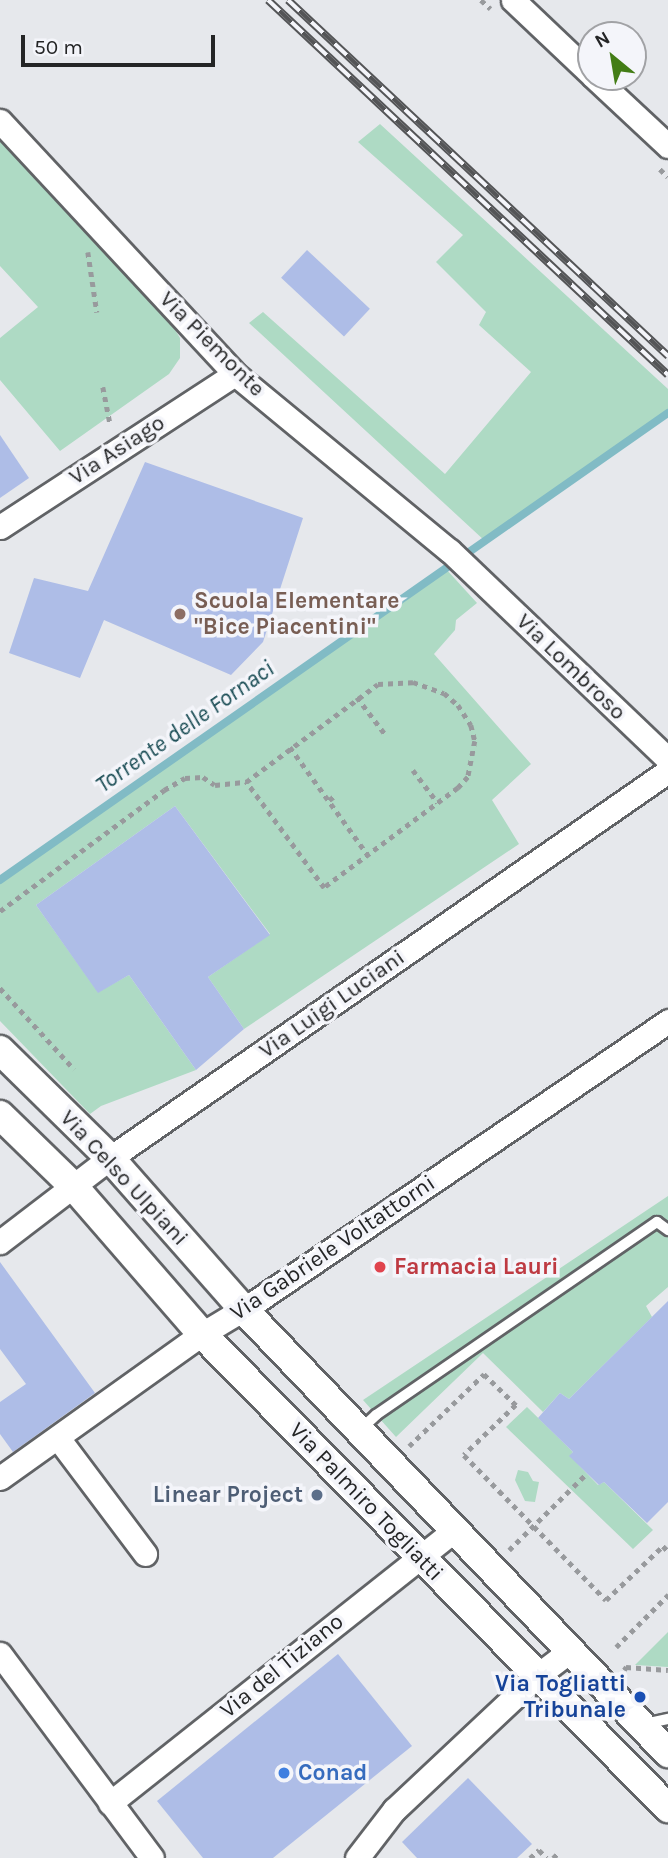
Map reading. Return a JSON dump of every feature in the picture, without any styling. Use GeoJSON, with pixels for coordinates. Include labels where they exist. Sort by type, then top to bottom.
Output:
{"type":"FeatureCollection","features":[{"type":"Feature","properties":{"kind":"street"},"geometry":{"type":"LineString","coordinates":[[513,0],[577,60]]}},
{"type":"Feature","properties":{"kind":"street"},"geometry":{"type":"LineString","coordinates":[[610,91],[668,146]]}},
{"type":"Feature","properties":{"kind":"street","name":"Via Piemonte"},"geometry":{"type":"LineString","coordinates":[[0,121],[235,373],[450,551],[475,575]]}},
{"type":"Feature","properties":{"kind":"street","name":"Via Asiago"},"geometry":{"type":"LineString","coordinates":[[0,527],[235,373]]}},
{"type":"Feature","properties":{"kind":"street","name":"Via Lombroso"},"geometry":{"type":"LineString","coordinates":[[475,575],[668,759]]}},
{"type":"Feature","properties":{"kind":"street","name":"Via Luigi Luciani"},"geometry":{"type":"LineString","coordinates":[[0,1242],[110,1158],[668,771]]}},
{"type":"Feature","properties":{"kind":"street","name":"Via Gabriele Voltattorni"},"geometry":{"type":"LineString","coordinates":[[0,1478],[202,1334],[243,1309],[668,1021]]}},
{"type":"Feature","properties":{"kind":"street","name":"Via Celso Ulpiani"},"geometry":{"type":"LineString","coordinates":[[0,1050],[110,1158],[243,1309]]}},
{"type":"Feature","properties":{"kind":"street","name":"Via Celso Ulpiani"},"geometry":{"type":"LineString","coordinates":[[0,1115],[74,1187]]}},
{"type":"Feature","properties":{"kind":"street","name":"Via Palmiro Togliatti"},"geometry":{"type":"LineString","coordinates":[[74,1187],[202,1334],[668,1808]]}},
{"type":"Feature","properties":{"kind":"street","name":"Via Palmiro Togliatti"},"geometry":{"type":"LineString","coordinates":[[243,1309],[668,1753]]}},
{"type":"Feature","properties":{"kind":"street"},"geometry":{"type":"LineString","coordinates":[[58,1438],[145,1554]]}},
{"type":"Feature","properties":{"kind":"street","name":"Via del Tiziano"},"geometry":{"type":"LineString","coordinates":[[110,1802],[454,1530]]}},
{"type":"Feature","properties":{"kind":"street"},"geometry":{"type":"LineString","coordinates":[[357,1858],[394,1810],[538,1675],[569,1652]]}},
{"type":"Feature","properties":{"kind":"street"},"geometry":{"type":"LineString","coordinates":[[0,1654],[152,1858]]}},
{"type":"Feature","properties":{"kind":"lane"},"geometry":{"type":"LineString","coordinates":[[360,1430],[376,1415],[657,1222],[668,1230]]}},
{"type":"Feature","properties":{"kind":"lane"},"geometry":{"type":"LineString","coordinates":[[640,1725],[668,1718]]}},
{"type":"Feature","properties":{"kind":"path"},"geometry":{"type":"LineString","coordinates":[[87,244],[97,312]]}},
{"type":"Feature","properties":{"kind":"path"},"geometry":{"type":"LineString","coordinates":[[103,387],[110,424]]}},
{"type":"Feature","properties":{"kind":"path"},"geometry":{"type":"LineString","coordinates":[[0,911],[184,778],[203,777],[215,785],[246,782],[378,684],[413,682],[444,693],[458,705],[471,725],[475,741],[468,777],[438,803],[324,888],[246,782]]}},
{"type":"Feature","properties":{"kind":"path"},"geometry":{"type":"LineString","coordinates":[[357,697],[385,734]]}},
{"type":"Feature","properties":{"kind":"path"},"geometry":{"type":"LineString","coordinates":[[290,747],[368,855]]}},
{"type":"Feature","properties":{"kind":"path"},"geometry":{"type":"LineString","coordinates":[[413,770],[438,803]]}},
{"type":"Feature","properties":{"kind":"path"},"geometry":{"type":"LineString","coordinates":[[330,800],[336,794]]}},
{"type":"Feature","properties":{"kind":"path"},"geometry":{"type":"LineString","coordinates":[[0,988],[74,1069]]}},
{"type":"Feature","properties":{"kind":"path"},"geometry":{"type":"LineString","coordinates":[[409,1446],[484,1374],[516,1405],[464,1455],[606,1600],[663,1546],[668,1551]]}},
{"type":"Feature","properties":{"kind":"path"},"geometry":{"type":"LineString","coordinates":[[504,1556],[587,1473]]}},
{"type":"Feature","properties":{"kind":"path"},"geometry":{"type":"LineString","coordinates":[[616,1647],[668,1595]]}},
{"type":"Feature","properties":{"kind":"path"},"geometry":{"type":"LineString","coordinates":[[621,1673],[626,1667],[668,1670]]}},
{"type":"Feature","properties":{"kind":"path"},"geometry":{"type":"LineString","coordinates":[[530,1858],[539,1850],[547,1858]]}},
{"type":"Feature","properties":{"kind":"green space"},"geometry":{"type":"Polygon","coordinates":[[[380,124],[668,389],[668,413],[485,541],[249,323],[263,312],[445,474],[531,372],[479,325],[486,312],[436,262],[463,235],[358,142],[380,124]]]}},
{"type":"Feature","properties":{"kind":"green space"},"geometry":{"type":"Polygon","coordinates":[[[0,139],[171,323],[180,338],[180,358],[169,374],[60,451],[0,380],[0,338],[38,307],[0,266],[0,139]]]}},
{"type":"Feature","properties":{"kind":"green space"},"geometry":{"type":"Polygon","coordinates":[[[446,569],[477,603],[456,620],[455,630],[434,654],[531,764],[492,800],[519,844],[244,1029],[208,977],[270,934],[175,806],[36,905],[98,992],[129,975],[196,1070],[101,1106],[90,1114],[0,1021],[0,880],[446,569]]]}},
{"type":"Feature","properties":{"kind":"green space"},"geometry":{"type":"Polygon","coordinates":[[[668,1196],[668,1287],[646,1306],[652,1317],[569,1399],[560,1393],[543,1412],[483,1353],[396,1437],[363,1400],[668,1196]]]}},
{"type":"Feature","properties":{"kind":"green space"},"geometry":{"type":"Polygon","coordinates":[[[527,1407],[573,1452],[570,1456],[598,1485],[604,1482],[653,1530],[633,1549],[506,1427],[527,1407]]]}},
{"type":"Feature","properties":{"kind":"green space"},"geometry":{"type":"Polygon","coordinates":[[[518,1470],[528,1472],[533,1481],[539,1482],[535,1502],[525,1501],[515,1480],[518,1470]]]}},
{"type":"Feature","properties":{"kind":"green space"},"geometry":{"type":"Polygon","coordinates":[[[668,1632],[668,1667],[635,1665],[668,1632]]]}},
{"type":"Feature","properties":{"kind":"building"},"geometry":{"type":"Polygon","coordinates":[[[307,250],[370,309],[344,336],[281,278],[307,250]]]}},
{"type":"Feature","properties":{"kind":"building"},"geometry":{"type":"Polygon","coordinates":[[[0,435],[29,478],[0,498],[0,435]]]}},
{"type":"Feature","properties":{"kind":"building"},"geometry":{"type":"Polygon","coordinates":[[[145,462],[303,518],[263,642],[231,675],[104,620],[80,678],[9,653],[34,578],[88,591],[145,462]]]}},
{"type":"Feature","properties":{"kind":"building"},"geometry":{"type":"Polygon","coordinates":[[[175,806],[270,935],[208,977],[244,1029],[196,1070],[129,975],[98,993],[36,905],[175,806]]]}},
{"type":"Feature","properties":{"kind":"building"},"geometry":{"type":"Polygon","coordinates":[[[0,1262],[95,1393],[13,1452],[0,1434],[0,1402],[26,1384],[0,1349],[0,1262]]]}},
{"type":"Feature","properties":{"kind":"building"},"geometry":{"type":"Polygon","coordinates":[[[668,1301],[668,1502],[647,1523],[604,1482],[599,1485],[569,1456],[573,1452],[538,1418],[560,1393],[569,1399],[668,1301]]]}},
{"type":"Feature","properties":{"kind":"building","name":"Conad"},"geometry":{"type":"Polygon","coordinates":[[[338,1654],[412,1746],[273,1858],[203,1858],[157,1801],[338,1654]]]}},
{"type":"Feature","properties":{"kind":"building"},"geometry":{"type":"Polygon","coordinates":[[[468,1778],[532,1844],[517,1858],[417,1858],[402,1842],[468,1778]]]}},
{"type":"Feature","properties":{"kind":"waterway","name":"Torrente delle Fornaci"},"geometry":{"type":"LineString","coordinates":[[0,880],[668,413]]}},
{"type":"Feature","properties":{"kind":"railway"},"geometry":{"type":"LineString","coordinates":[[268,0],[668,375]]}},
{"type":"Feature","properties":{"kind":"railway"},"geometry":{"type":"LineString","coordinates":[[288,0],[668,356]]}},
{"type":"Feature","properties":{"kind":"place","name":"Scuola Elementare \"Bice Piacentini\""},"geometry":{"type":"Point","coordinates":[180,614]}},
{"type":"Feature","properties":{"kind":"place","name":"Farmacia Lauri"},"geometry":{"type":"Point","coordinates":[380,1267]}},
{"type":"Feature","properties":{"kind":"place","name":"Linear Project"},"geometry":{"type":"Point","coordinates":[317,1495]}},
{"type":"Feature","properties":{"kind":"place","name":"Via Togliatti Tribunale"},"geometry":{"type":"Point","coordinates":[640,1697]}},
{"type":"Feature","properties":{"kind":"place","name":"Conad"},"geometry":{"type":"Point","coordinates":[284,1773]}}]}
